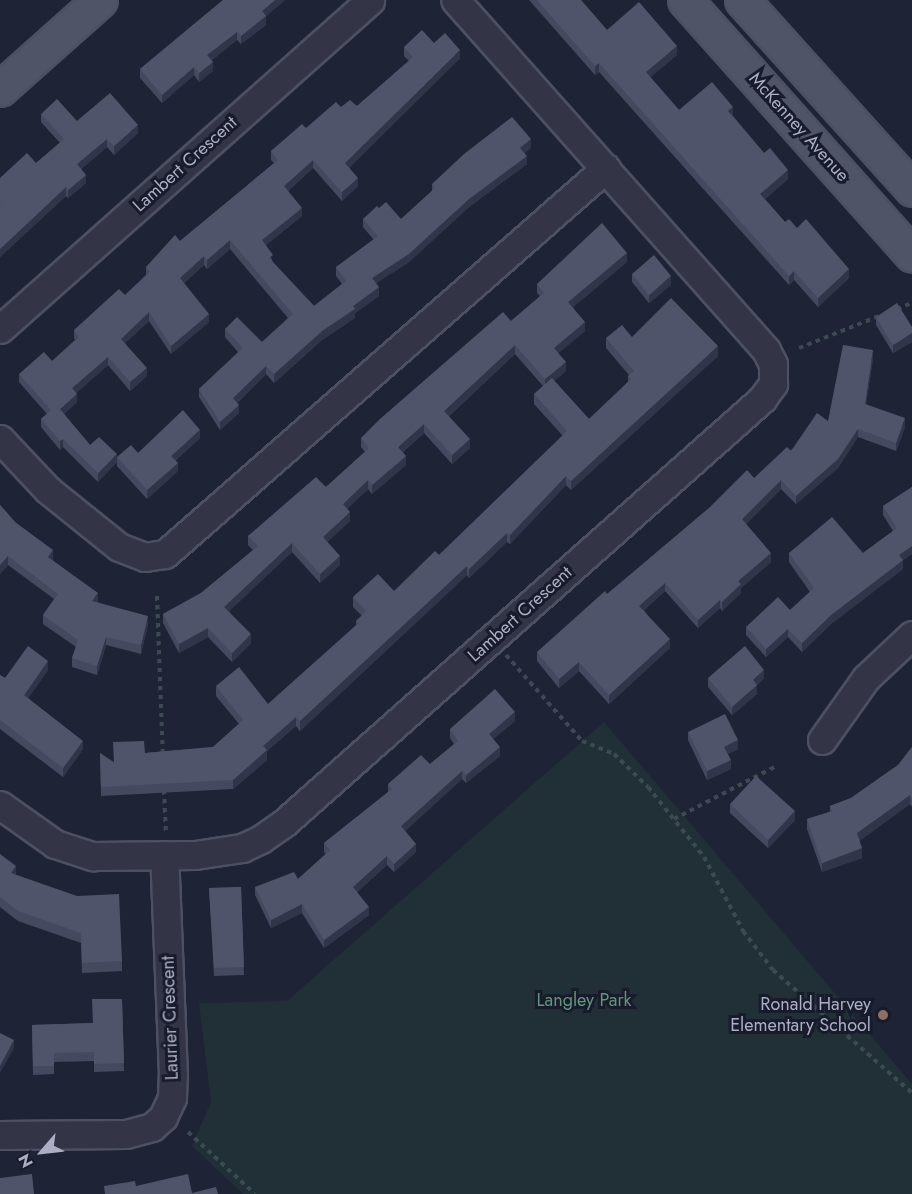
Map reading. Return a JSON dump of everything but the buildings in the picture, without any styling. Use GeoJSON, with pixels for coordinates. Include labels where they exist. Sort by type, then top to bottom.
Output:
{"type":"FeatureCollection","features":[{"type":"Feature","properties":{"kind":"main road"},"geometry":{"type":"LineString","coordinates":[[0,89],[100,0]]}},
{"type":"Feature","properties":{"kind":"main road","name":"McKenney Avenue"},"geometry":{"type":"LineString","coordinates":[[685,0],[912,255]]}},
{"type":"Feature","properties":{"kind":"main road"},"geometry":{"type":"LineString","coordinates":[[742,0],[912,189]]}},
{"type":"Feature","properties":{"kind":"street","name":"Lambert Crescent"},"geometry":{"type":"LineString","coordinates":[[0,329],[370,0]]}},
{"type":"Feature","properties":{"kind":"street","name":"Lambert Crescent"},"geometry":{"type":"LineString","coordinates":[[0,805],[44,838],[78,853],[165,855],[228,851],[273,832],[762,399],[773,384],[773,364],[766,350],[455,0]]}},
{"type":"Feature","properties":{"kind":"street"},"geometry":{"type":"LineString","coordinates":[[0,438],[48,490],[119,547],[145,557],[165,554],[606,168]]}},
{"type":"Feature","properties":{"kind":"street"},"geometry":{"type":"LineString","coordinates":[[822,740],[866,678],[912,635]]}},
{"type":"Feature","properties":{"kind":"street","name":"Laurier Crescent"},"geometry":{"type":"LineString","coordinates":[[0,1135],[126,1134],[152,1127],[163,1117],[173,1087],[165,855]]}},
{"type":"Feature","properties":{"kind":"path"},"geometry":{"type":"LineString","coordinates":[[891,311],[912,303]]}},
{"type":"Feature","properties":{"kind":"path"},"geometry":{"type":"LineString","coordinates":[[799,348],[881,315]]}},
{"type":"Feature","properties":{"kind":"path"},"geometry":{"type":"LineString","coordinates":[[157,596],[163,760]]}},
{"type":"Feature","properties":{"kind":"path"},"geometry":{"type":"LineString","coordinates":[[492,639],[582,741],[614,754],[674,819],[715,875],[758,953],[789,985],[912,1093]]}},
{"type":"Feature","properties":{"kind":"path"},"geometry":{"type":"LineString","coordinates":[[674,819],[778,765]]}},
{"type":"Feature","properties":{"kind":"path"},"geometry":{"type":"LineString","coordinates":[[164,784],[165,855]]}},
{"type":"Feature","properties":{"kind":"path"},"geometry":{"type":"LineString","coordinates":[[188,1132],[255,1194]]}},
{"type":"Feature","properties":{"kind":"green space","name":"Langley Park"},"geometry":{"type":"Polygon","coordinates":[[[604,722],[912,1084],[912,1194],[243,1194],[192,1146],[211,1102],[199,1003],[287,1001],[604,722]]]}},
{"type":"Feature","properties":{"kind":"place","name":"Ronald Harvey Elementary School"},"geometry":{"type":"Point","coordinates":[883,1015]}}]}
